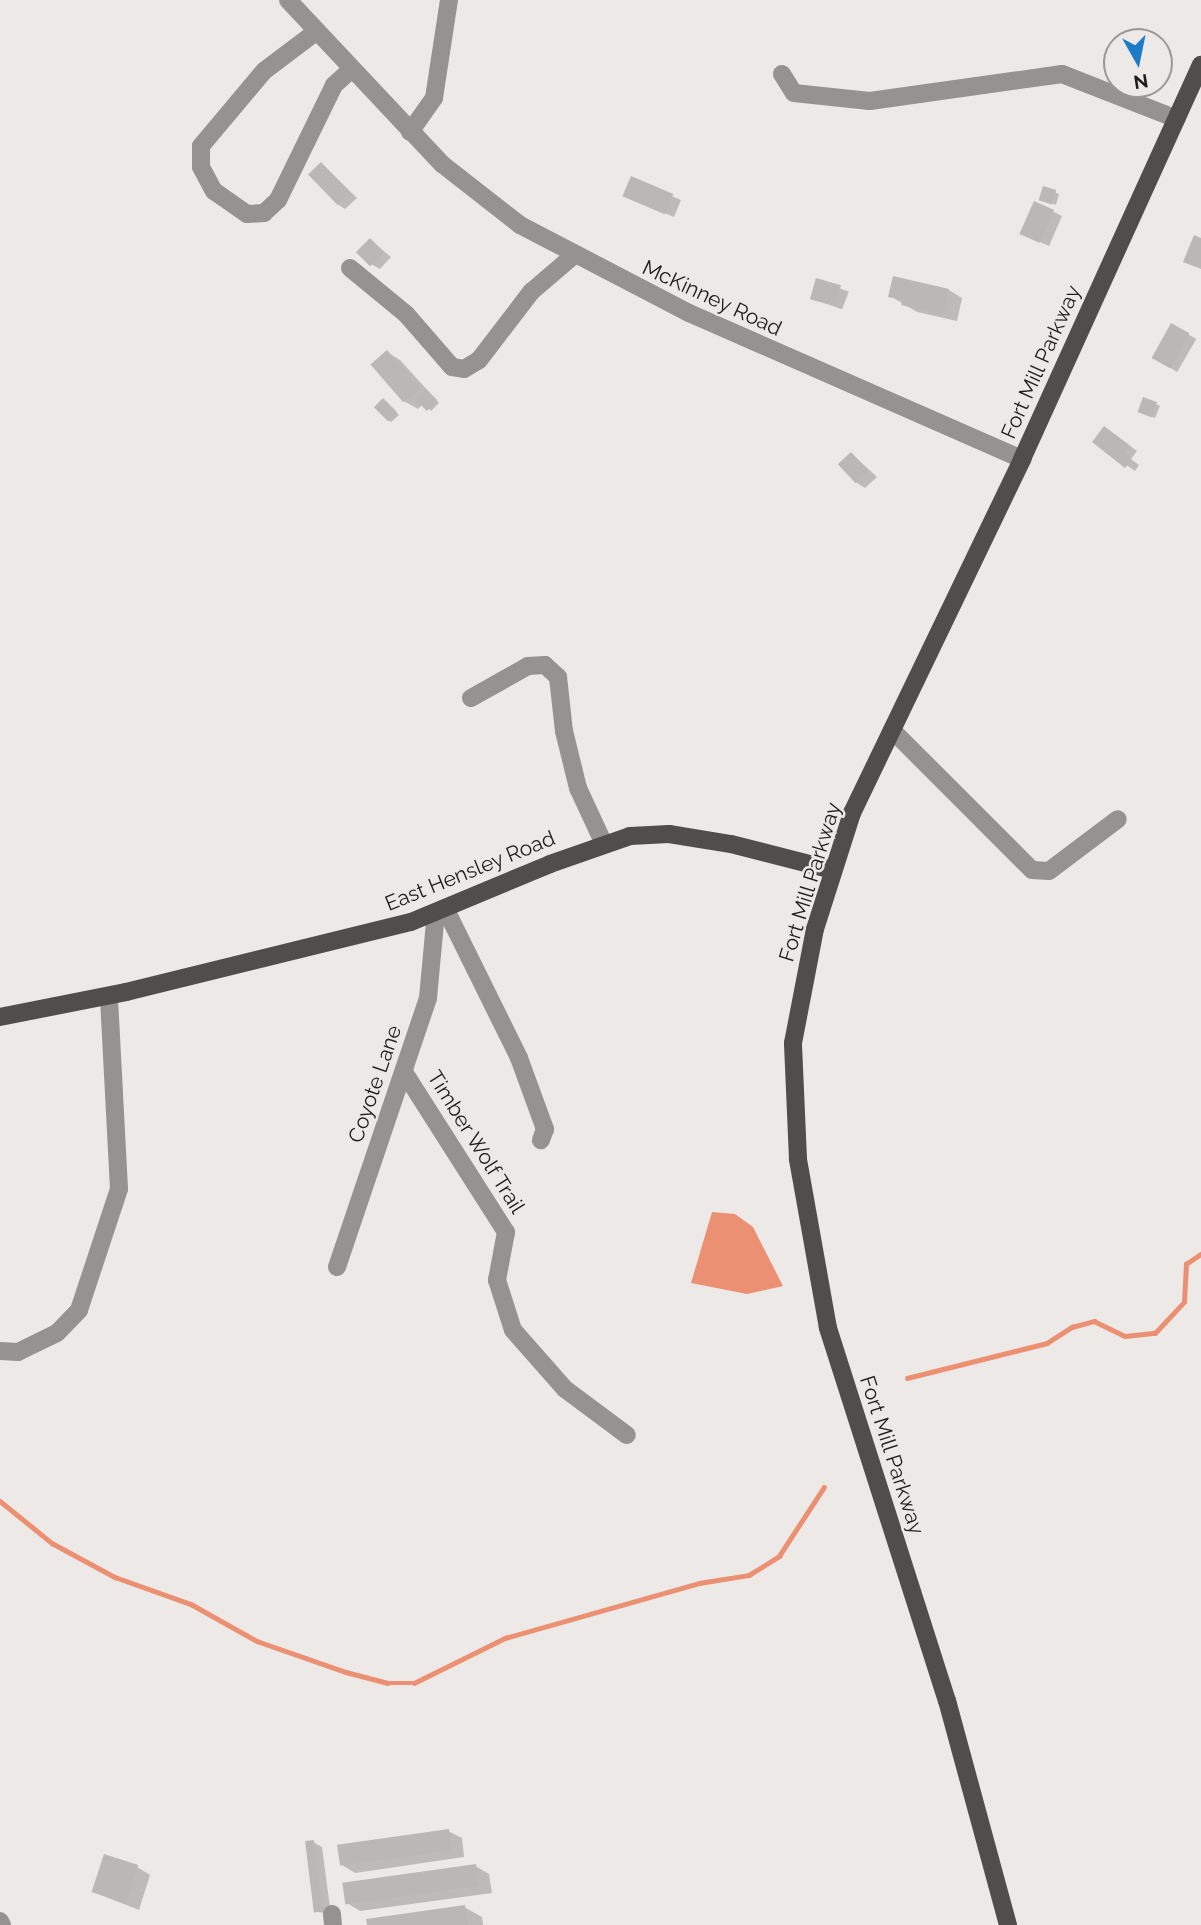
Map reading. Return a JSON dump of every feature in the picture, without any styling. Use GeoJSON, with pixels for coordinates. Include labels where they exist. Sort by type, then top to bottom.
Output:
{"type":"FeatureCollection","features":[{"type":"Feature","properties":{"kind":"main road","name":"Fort Mill Parkway"},"geometry":{"type":"LineString","coordinates":[[1008,1925],[947,1701],[828,1328],[809,1235],[798,1158],[793,1043],[815,929],[852,813],[1022,459],[1201,65]]}},
{"type":"Feature","properties":{"kind":"main road","name":"East Hensley Road"},"geometry":{"type":"LineString","coordinates":[[0,1017],[109,996],[329,945],[441,910],[630,836],[669,834],[731,844],[833,870]]}},
{"type":"Feature","properties":{"kind":"street","name":"McKinney Road"},"geometry":{"type":"LineString","coordinates":[[288,0],[410,132],[520,225],[573,256],[846,385],[1022,459]]}},
{"type":"Feature","properties":{"kind":"street"},"geometry":{"type":"LineString","coordinates":[[410,132],[434,98],[449,0]]}},
{"type":"Feature","properties":{"kind":"street"},"geometry":{"type":"LineString","coordinates":[[317,31],[264,71],[201,146],[201,167],[214,191],[247,214],[264,213],[278,200],[334,85],[352,69]]}},
{"type":"Feature","properties":{"kind":"street"},"geometry":{"type":"LineString","coordinates":[[782,74],[794,93],[870,101],[1062,74],[1177,119]]}},
{"type":"Feature","properties":{"kind":"street"},"geometry":{"type":"LineString","coordinates":[[350,268],[407,314],[452,367],[464,369],[479,360],[531,292],[573,256]]}},
{"type":"Feature","properties":{"kind":"street"},"geometry":{"type":"LineString","coordinates":[[471,698],[528,666],[545,665],[558,677],[564,731],[578,788],[604,844]]}},
{"type":"Feature","properties":{"kind":"street"},"geometry":{"type":"LineString","coordinates":[[892,730],[1032,870],[1049,871],[1118,819]]}},
{"type":"Feature","properties":{"kind":"street"},"geometry":{"type":"LineString","coordinates":[[441,910],[519,1058],[545,1129],[541,1140]]}},
{"type":"Feature","properties":{"kind":"street","name":"Coyote Lane"},"geometry":{"type":"LineString","coordinates":[[337,1267],[428,998],[441,910]]}},
{"type":"Feature","properties":{"kind":"street"},"geometry":{"type":"LineString","coordinates":[[0,1351],[18,1352],[57,1333],[79,1310],[119,1189],[109,996]]}},
{"type":"Feature","properties":{"kind":"street","name":"Timber Wolf Trail"},"geometry":{"type":"LineString","coordinates":[[404,1072],[506,1233],[498,1280],[513,1331],[565,1389],[627,1435]]}},
{"type":"Feature","properties":{"kind":"shaded area"},"geometry":{"type":"Polygon","coordinates":[[[712,1212],[735,1214],[753,1227],[783,1286],[747,1294],[691,1283],[712,1212]]]}},
{"type":"Feature","properties":{"kind":"building"},"geometry":{"type":"Polygon","coordinates":[[[321,162],[350,192],[337,205],[308,175],[321,162]]]}},
{"type":"Feature","properties":{"kind":"building"},"geometry":{"type":"Polygon","coordinates":[[[631,176],[673,194],[665,214],[622,196],[631,176]]]}},
{"type":"Feature","properties":{"kind":"building"},"geometry":{"type":"Polygon","coordinates":[[[1043,186],[1056,190],[1052,204],[1039,200],[1043,186]]]}},
{"type":"Feature","properties":{"kind":"building"},"geometry":{"type":"Polygon","coordinates":[[[1034,201],[1054,210],[1039,243],[1019,234],[1034,201]]]}},
{"type":"Feature","properties":{"kind":"building"},"geometry":{"type":"Polygon","coordinates":[[[1194,235],[1201,238],[1201,269],[1183,262],[1194,235]]]}},
{"type":"Feature","properties":{"kind":"building"},"geometry":{"type":"Polygon","coordinates":[[[370,238],[384,252],[370,266],[356,252],[370,238]]]}},
{"type":"Feature","properties":{"kind":"building"},"geometry":{"type":"Polygon","coordinates":[[[893,276],[949,289],[943,315],[901,305],[903,300],[888,297],[893,276]]]}},
{"type":"Feature","properties":{"kind":"building"},"geometry":{"type":"Polygon","coordinates":[[[816,278],[841,285],[835,306],[810,299],[816,278]]]}},
{"type":"Feature","properties":{"kind":"building"},"geometry":{"type":"Polygon","coordinates":[[[1171,323],[1189,333],[1170,368],[1152,358],[1171,323]]]}},
{"type":"Feature","properties":{"kind":"building"},"geometry":{"type":"Polygon","coordinates":[[[387,350],[420,388],[403,402],[370,364],[387,350]]]}},
{"type":"Feature","properties":{"kind":"building"},"geometry":{"type":"Polygon","coordinates":[[[426,389],[437,400],[427,411],[415,400],[426,389]]]}},
{"type":"Feature","properties":{"kind":"building"},"geometry":{"type":"Polygon","coordinates":[[[1143,397],[1157,402],[1152,417],[1138,412],[1143,397]]]}},
{"type":"Feature","properties":{"kind":"building"},"geometry":{"type":"Polygon","coordinates":[[[383,398],[397,412],[388,421],[374,407],[383,398]]]}},
{"type":"Feature","properties":{"kind":"building"},"geometry":{"type":"Polygon","coordinates":[[[1104,426],[1129,445],[1124,453],[1132,460],[1125,468],[1092,442],[1104,426]]]}},
{"type":"Feature","properties":{"kind":"building"},"geometry":{"type":"Polygon","coordinates":[[[851,452],[869,471],[856,483],[838,464],[851,452]]]}},
{"type":"Feature","properties":{"kind":"building"},"geometry":{"type":"Polygon","coordinates":[[[449,1829],[452,1850],[340,1866],[337,1845],[449,1829]]]}},
{"type":"Feature","properties":{"kind":"building"},"geometry":{"type":"Polygon","coordinates":[[[314,1840],[323,1911],[314,1913],[305,1841],[314,1840]]]}},
{"type":"Feature","properties":{"kind":"building"},"geometry":{"type":"Polygon","coordinates":[[[104,1854],[138,1865],[126,1903],[92,1892],[104,1854]]]}},
{"type":"Feature","properties":{"kind":"building"},"geometry":{"type":"Polygon","coordinates":[[[476,1864],[479,1886],[345,1905],[342,1883],[476,1864]]]}},
{"type":"Feature","properties":{"kind":"building"},"geometry":{"type":"Polygon","coordinates":[[[465,1905],[468,1925],[367,1925],[366,1919],[465,1905]]]}},
{"type":"Feature","properties":{"kind":"waterway"},"geometry":{"type":"LineString","coordinates":[[907,1378],[1047,1343],[1072,1327],[1094,1321],[1125,1336],[1155,1333],[1184,1302],[1186,1264],[1201,1254]]}},
{"type":"Feature","properties":{"kind":"waterway"},"geometry":{"type":"LineString","coordinates":[[0,1501],[52,1543],[115,1577],[191,1604],[257,1641],[346,1672],[388,1683],[414,1683],[505,1638],[699,1583],[749,1575],[779,1556],[824,1487]]}}]}
